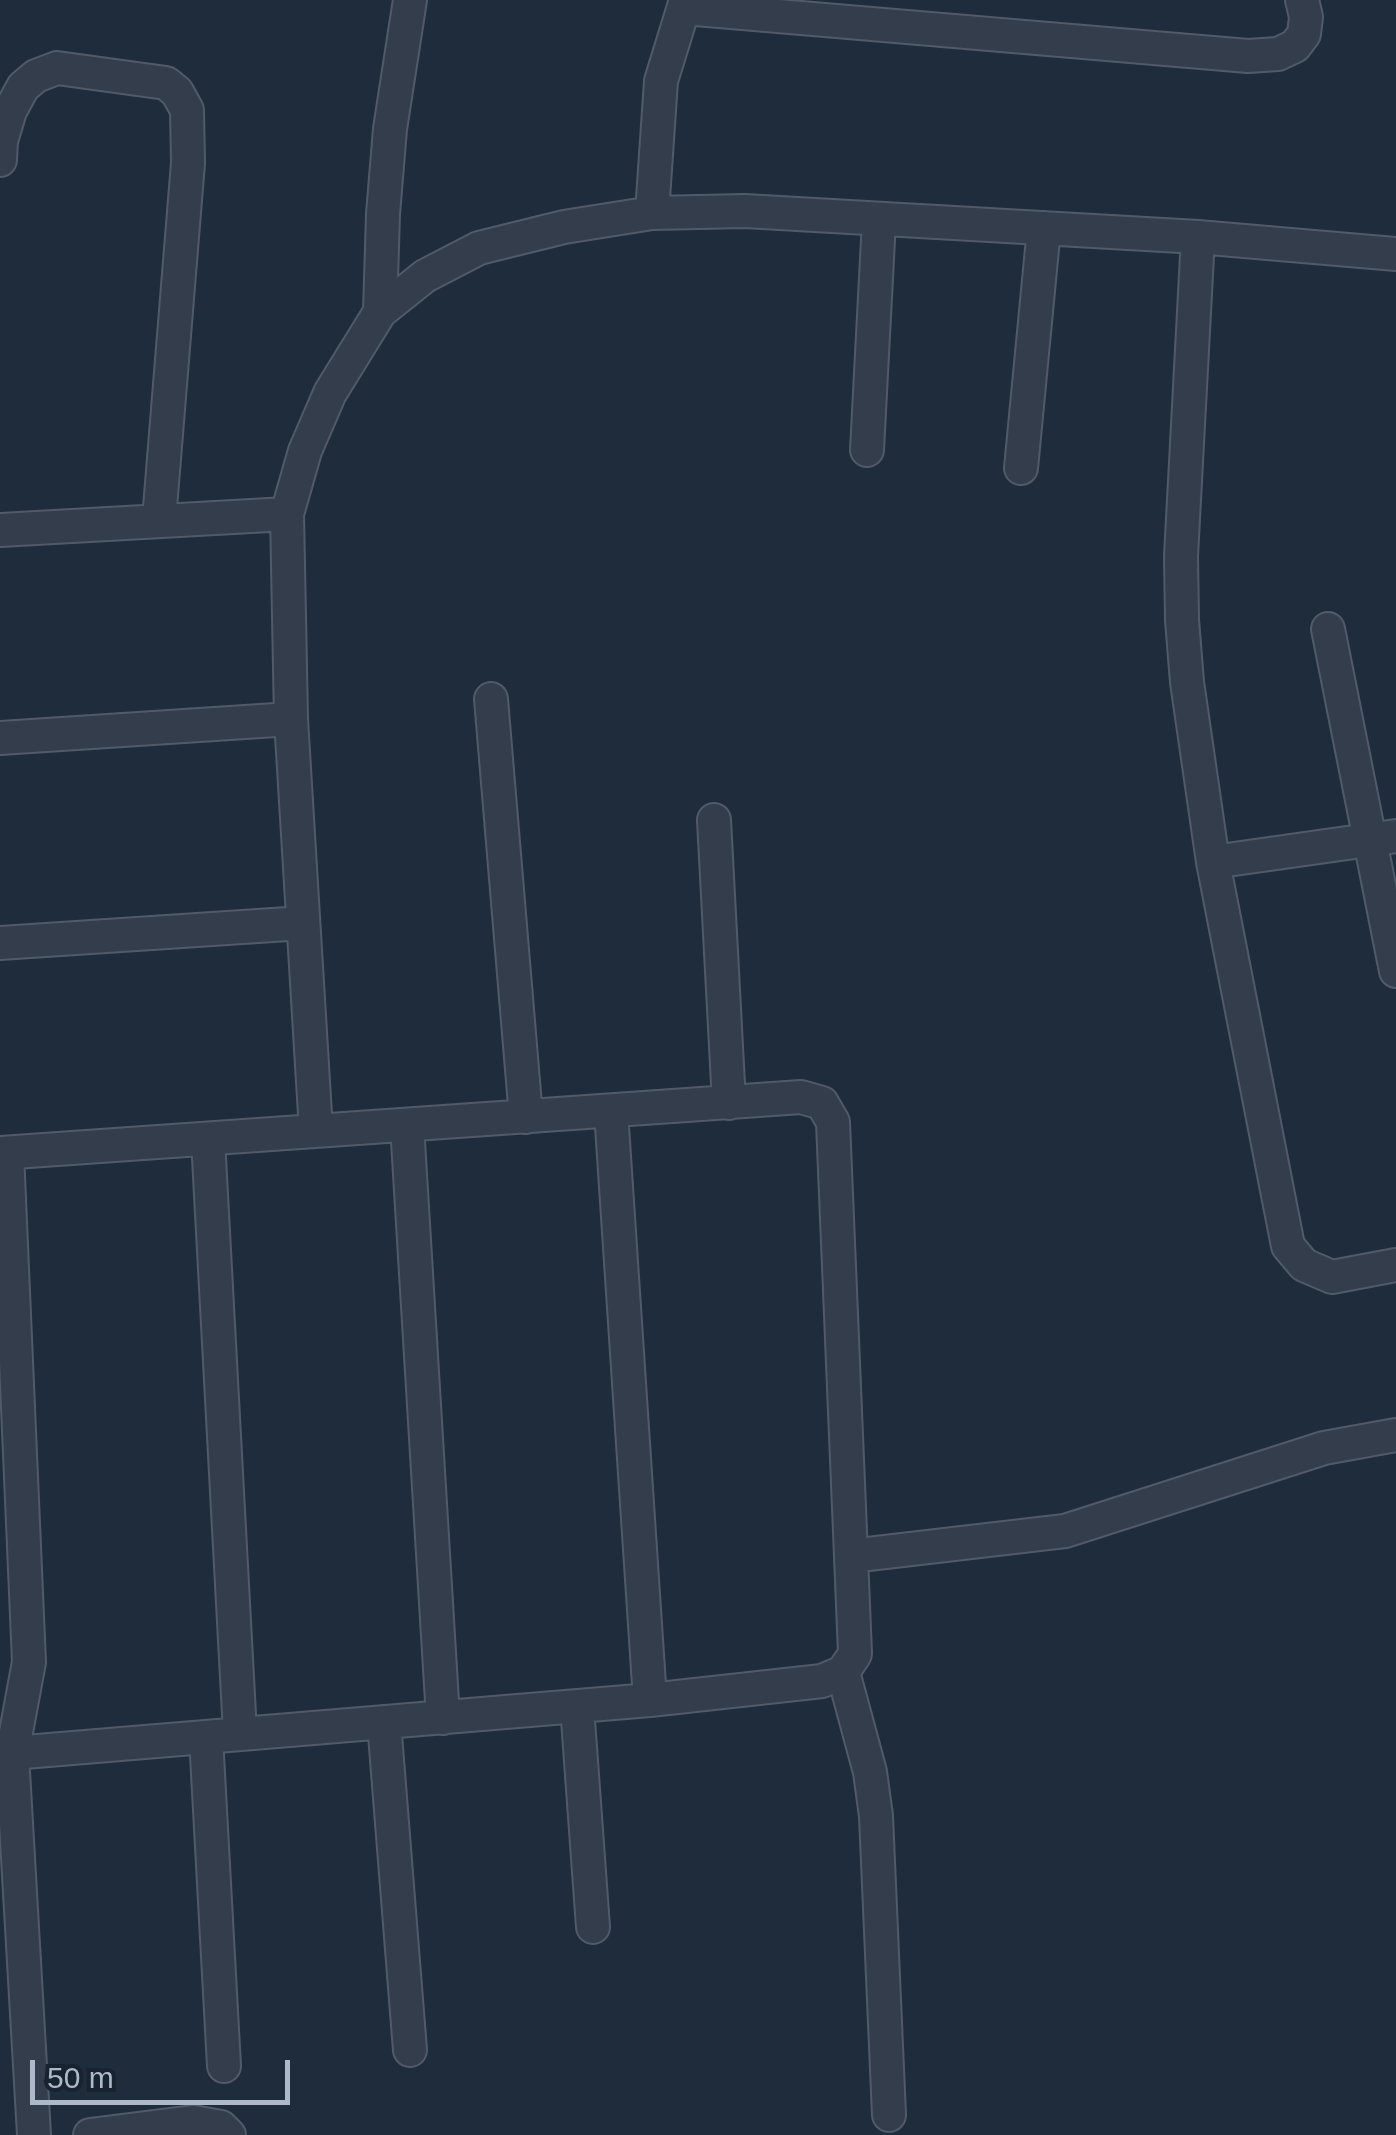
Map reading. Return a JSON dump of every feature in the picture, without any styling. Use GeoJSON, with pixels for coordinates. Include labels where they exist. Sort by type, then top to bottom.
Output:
{"type":"FeatureCollection","features":[{"type":"Feature","properties":{"kind":"street"},"geometry":{"type":"LineString","coordinates":[[380,312],[390,129],[410,0]]}},
{"type":"Feature","properties":{"kind":"street"},"geometry":{"type":"LineString","coordinates":[[652,213],[661,82],[685,4],[1248,56],[1278,54],[1295,46],[1304,34],[1302,0]]}},
{"type":"Feature","properties":{"kind":"street"},"geometry":{"type":"LineString","coordinates":[[0,160],[10,111],[23,87],[36,76],[57,68],[166,82],[187,110],[188,163],[159,520]]}},
{"type":"Feature","properties":{"kind":"street"},"geometry":{"type":"LineString","coordinates":[[316,1131],[290,719],[287,514],[304,451],[330,393],[380,312],[425,276],[479,248],[564,227],[652,213],[745,211],[1198,237],[1396,254]]}},
{"type":"Feature","properties":{"kind":"street"},"geometry":{"type":"LineString","coordinates":[[867,450],[879,220]]}},
{"type":"Feature","properties":{"kind":"street"},"geometry":{"type":"LineString","coordinates":[[1021,468],[1044,228]]}},
{"type":"Feature","properties":{"kind":"street"},"geometry":{"type":"LineString","coordinates":[[1198,237],[1181,588],[1187,682],[1212,862],[1288,1246],[1304,1265],[1332,1277],[1396,1264]]}},
{"type":"Feature","properties":{"kind":"street"},"geometry":{"type":"LineString","coordinates":[[0,530],[287,514]]}},
{"type":"Feature","properties":{"kind":"street"},"geometry":{"type":"LineString","coordinates":[[1328,629],[1384,838],[1396,971]]}},
{"type":"Feature","properties":{"kind":"street"},"geometry":{"type":"LineString","coordinates":[[491,698],[526,1117]]}},
{"type":"Feature","properties":{"kind":"street"},"geometry":{"type":"LineString","coordinates":[[0,738],[290,719]]}},
{"type":"Feature","properties":{"kind":"street"},"geometry":{"type":"LineString","coordinates":[[714,820],[730,1103]]}},
{"type":"Feature","properties":{"kind":"street"},"geometry":{"type":"LineString","coordinates":[[1212,862],[1384,838]]}},
{"type":"Feature","properties":{"kind":"street"},"geometry":{"type":"LineString","coordinates":[[0,943],[303,923]]}},
{"type":"Feature","properties":{"kind":"street"},"geometry":{"type":"LineString","coordinates":[[6,1754],[650,1700],[822,1682],[843,1672],[855,1654],[834,1122],[822,1103],[801,1096],[4,1153],[30,1662],[6,1754],[34,2135]]}},
{"type":"Feature","properties":{"kind":"street"},"geometry":{"type":"LineString","coordinates":[[611,1111],[650,1700]]}},
{"type":"Feature","properties":{"kind":"street"},"geometry":{"type":"LineString","coordinates":[[407,1126],[444,1718]]}},
{"type":"Feature","properties":{"kind":"street"},"geometry":{"type":"LineString","coordinates":[[208,1139],[240,1733]]}},
{"type":"Feature","properties":{"kind":"street"},"geometry":{"type":"LineString","coordinates":[[851,1556],[1066,1531],[1324,1448],[1396,1434]]}},
{"type":"Feature","properties":{"kind":"street"},"geometry":{"type":"LineString","coordinates":[[843,1672],[870,1772],[876,1816],[889,2114]]}},
{"type":"Feature","properties":{"kind":"street"},"geometry":{"type":"LineString","coordinates":[[577,1706],[593,1926]]}},
{"type":"Feature","properties":{"kind":"street"},"geometry":{"type":"LineString","coordinates":[[384,1722],[410,2050]]}},
{"type":"Feature","properties":{"kind":"street"},"geometry":{"type":"LineString","coordinates":[[206,1738],[224,2066]]}},
{"type":"Feature","properties":{"kind":"street"},"geometry":{"type":"LineString","coordinates":[[90,2135],[193,2122],[221,2127],[229,2135]]}}]}
